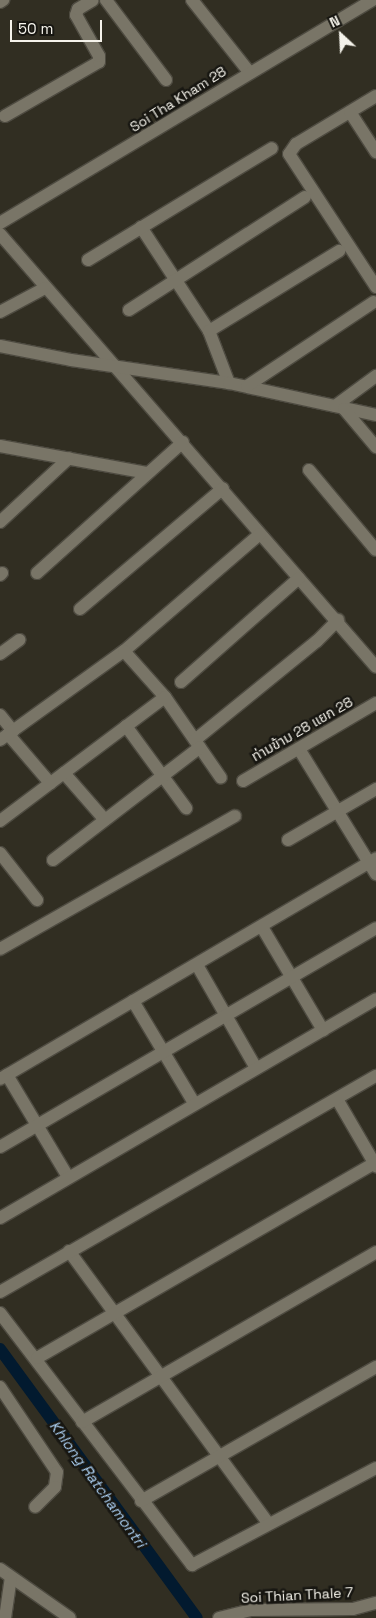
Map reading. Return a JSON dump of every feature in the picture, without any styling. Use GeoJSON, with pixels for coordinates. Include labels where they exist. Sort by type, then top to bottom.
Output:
{"type":"FeatureCollection","features":[{"type":"Feature","properties":{"kind":"street"},"geometry":{"type":"LineString","coordinates":[[5,116],[99,62],[100,56],[76,15],[78,9],[93,0]]}},
{"type":"Feature","properties":{"kind":"street"},"geometry":{"type":"LineString","coordinates":[[106,0],[166,80]]}},
{"type":"Feature","properties":{"kind":"street"},"geometry":{"type":"LineString","coordinates":[[192,0],[249,72]]}},
{"type":"Feature","properties":{"kind":"street","name":"Soi Tha Kham 28"},"geometry":{"type":"LineString","coordinates":[[0,223],[162,128],[249,72],[372,0]]}},
{"type":"Feature","properties":{"kind":"street"},"geometry":{"type":"LineString","coordinates":[[376,96],[290,149],[289,154],[376,287]]}},
{"type":"Feature","properties":{"kind":"street"},"geometry":{"type":"LineString","coordinates":[[350,112],[376,152]]}},
{"type":"Feature","properties":{"kind":"street"},"geometry":{"type":"LineString","coordinates":[[88,260],[272,148]]}},
{"type":"Feature","properties":{"kind":"street"},"geometry":{"type":"LineString","coordinates":[[129,310],[175,278],[305,197]]}},
{"type":"Feature","properties":{"kind":"street"},"geometry":{"type":"LineString","coordinates":[[141,227],[209,331],[229,383]]}},
{"type":"Feature","properties":{"kind":"street"},"geometry":{"type":"LineString","coordinates":[[1,238],[183,442],[260,534],[338,620],[376,667]]}},
{"type":"Feature","properties":{"kind":"street"},"geometry":{"type":"LineString","coordinates":[[209,331],[339,251]]}},
{"type":"Feature","properties":{"kind":"street"},"geometry":{"type":"LineString","coordinates":[[0,312],[46,288]]}},
{"type":"Feature","properties":{"kind":"street"},"geometry":{"type":"LineString","coordinates":[[247,386],[374,302]]}},
{"type":"Feature","properties":{"kind":"street"},"geometry":{"type":"LineString","coordinates":[[0,346],[115,368],[247,386],[376,415]]}},
{"type":"Feature","properties":{"kind":"street"},"geometry":{"type":"LineString","coordinates":[[339,407],[376,376]]}},
{"type":"Feature","properties":{"kind":"street"},"geometry":{"type":"LineString","coordinates":[[339,407],[376,447]]}},
{"type":"Feature","properties":{"kind":"street"},"geometry":{"type":"LineString","coordinates":[[37,573],[183,442]]}},
{"type":"Feature","properties":{"kind":"street"},"geometry":{"type":"LineString","coordinates":[[0,446],[147,473]]}},
{"type":"Feature","properties":{"kind":"street"},"geometry":{"type":"LineString","coordinates":[[0,522],[69,458]]}},
{"type":"Feature","properties":{"kind":"street"},"geometry":{"type":"LineString","coordinates":[[309,470],[376,550]]}},
{"type":"Feature","properties":{"kind":"street"},"geometry":{"type":"LineString","coordinates":[[80,609],[223,488]]}},
{"type":"Feature","properties":{"kind":"street"},"geometry":{"type":"LineString","coordinates":[[7,735],[124,651],[260,534]]}},
{"type":"Feature","properties":{"kind":"street"},"geometry":{"type":"LineString","coordinates":[[181,682],[299,578]]}},
{"type":"Feature","properties":{"kind":"street"},"geometry":{"type":"LineString","coordinates":[[53,860],[162,776],[317,641],[338,620]]}},
{"type":"Feature","properties":{"kind":"street"},"geometry":{"type":"LineString","coordinates":[[0,654],[19,640]]}},
{"type":"Feature","properties":{"kind":"street"},"geometry":{"type":"LineString","coordinates":[[124,651],[164,697],[221,778]]}},
{"type":"Feature","properties":{"kind":"street"},"geometry":{"type":"LineString","coordinates":[[0,821],[164,697]]}},
{"type":"Feature","properties":{"kind":"street","name":"ท่ามข้าม 28 แยก 28"},"geometry":{"type":"LineString","coordinates":[[243,781],[376,703]]}},
{"type":"Feature","properties":{"kind":"street"},"geometry":{"type":"LineString","coordinates":[[0,715],[7,735],[50,783]]}},
{"type":"Feature","properties":{"kind":"street"},"geometry":{"type":"LineString","coordinates":[[126,726],[186,808]]}},
{"type":"Feature","properties":{"kind":"street"},"geometry":{"type":"LineString","coordinates":[[299,749],[337,812],[372,861],[376,874]]}},
{"type":"Feature","properties":{"kind":"street"},"geometry":{"type":"LineString","coordinates":[[64,773],[105,820]]}},
{"type":"Feature","properties":{"kind":"street"},"geometry":{"type":"LineString","coordinates":[[288,840],[376,789]]}},
{"type":"Feature","properties":{"kind":"street"},"geometry":{"type":"LineString","coordinates":[[0,949],[236,816]]}},
{"type":"Feature","properties":{"kind":"street"},"geometry":{"type":"LineString","coordinates":[[0,853],[37,900]]}},
{"type":"Feature","properties":{"kind":"street"},"geometry":{"type":"LineString","coordinates":[[68,1177],[37,1126],[3,1077],[372,861]]}},
{"type":"Feature","properties":{"kind":"street"},"geometry":{"type":"LineString","coordinates":[[262,927],[323,1030]]}},
{"type":"Feature","properties":{"kind":"street"},"geometry":{"type":"LineString","coordinates":[[0,1147],[376,928]]}},
{"type":"Feature","properties":{"kind":"street"},"geometry":{"type":"LineString","coordinates":[[197,965],[227,1014],[256,1068]]}},
{"type":"Feature","properties":{"kind":"street"},"geometry":{"type":"LineString","coordinates":[[0,1218],[194,1103],[376,999]]}},
{"type":"Feature","properties":{"kind":"street"},"geometry":{"type":"LineString","coordinates":[[133,1001],[194,1103]]}},
{"type":"Feature","properties":{"kind":"street"},"geometry":{"type":"LineString","coordinates":[[0,1292],[376,1076]]}},
{"type":"Feature","properties":{"kind":"street"},"geometry":{"type":"LineString","coordinates":[[37,1358],[114,1312],[375,1164],[337,1098]]}},
{"type":"Feature","properties":{"kind":"street"},"geometry":{"type":"LineString","coordinates":[[69,1251],[162,1375],[268,1523]]}},
{"type":"Feature","properties":{"kind":"street"},"geometry":{"type":"LineString","coordinates":[[82,1422],[376,1252]]}},
{"type":"Feature","properties":{"kind":"street"},"geometry":{"type":"LineString","coordinates":[[0,1313],[37,1358],[141,1501],[192,1565],[268,1523],[376,1468]]}},
{"type":"Feature","properties":{"kind":"street"},"geometry":{"type":"LineString","coordinates":[[141,1501],[376,1367]]}},
{"type":"Feature","properties":{"kind":"street"},"geometry":{"type":"LineString","coordinates":[[0,1387],[57,1472],[55,1487],[35,1507]]}},
{"type":"Feature","properties":{"kind":"street"},"geometry":{"type":"LineString","coordinates":[[5,1573],[7,1596],[5,1615]]}},
{"type":"Feature","properties":{"kind":"street"},"geometry":{"type":"LineString","coordinates":[[5,1573],[70,1618]]}},
{"type":"Feature","properties":{"kind":"street","name":"Soi Thian Thale 7"},"geometry":{"type":"LineString","coordinates":[[219,1618],[232,1614],[271,1614],[352,1609],[376,1603]]}},
{"type":"Feature","properties":{"kind":"waterway","name":"Khlong Ratchamontri"},"geometry":{"type":"LineString","coordinates":[[0,1349],[197,1618]]}}]}
